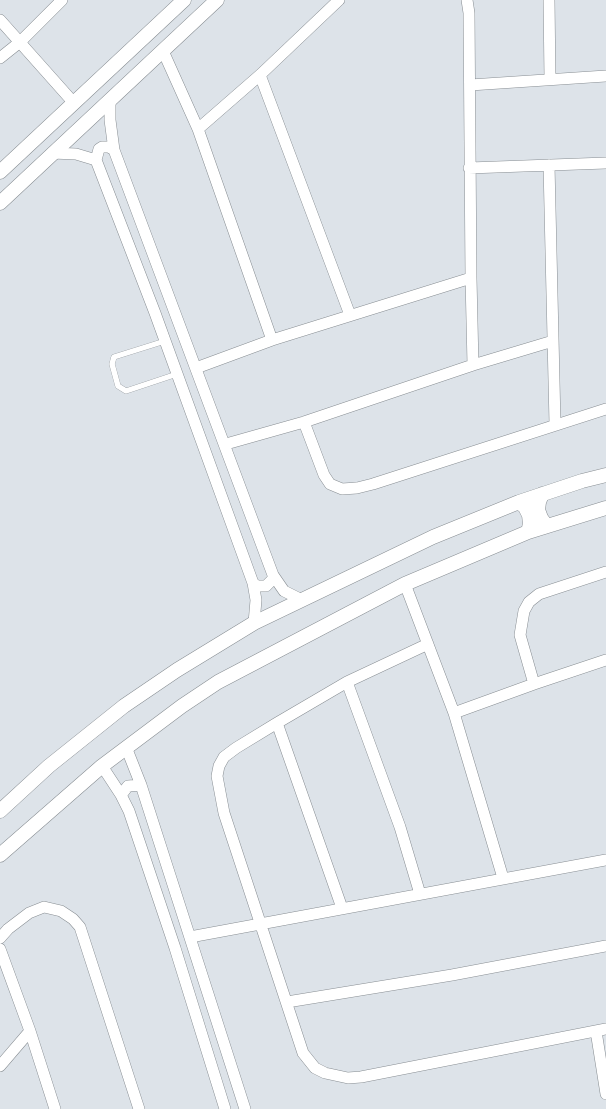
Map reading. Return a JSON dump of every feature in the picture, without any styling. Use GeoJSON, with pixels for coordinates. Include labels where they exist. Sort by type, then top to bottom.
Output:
{"type":"FeatureCollection","features":[{"type":"Feature","properties":{"kind":"street"},"geometry":{"type":"LineString","coordinates":[[0,58],[20,42],[62,0]]}},
{"type":"Feature","properties":{"kind":"street"},"geometry":{"type":"LineString","coordinates":[[0,172],[73,102],[184,0]]}},
{"type":"Feature","properties":{"kind":"street"},"geometry":{"type":"LineString","coordinates":[[0,203],[217,0]]}},
{"type":"Feature","properties":{"kind":"street"},"geometry":{"type":"LineString","coordinates":[[198,129],[260,75],[339,0]]}},
{"type":"Feature","properties":{"kind":"street"},"geometry":{"type":"LineString","coordinates":[[467,0],[469,13],[469,168],[473,365]]}},
{"type":"Feature","properties":{"kind":"street"},"geometry":{"type":"LineString","coordinates":[[548,0],[550,79]]}},
{"type":"Feature","properties":{"kind":"street"},"geometry":{"type":"LineString","coordinates":[[0,20],[73,102]]}},
{"type":"Feature","properties":{"kind":"street"},"geometry":{"type":"LineString","coordinates":[[163,51],[198,129],[272,340]]}},
{"type":"Feature","properties":{"kind":"street"},"geometry":{"type":"LineString","coordinates":[[260,75],[350,315]]}},
{"type":"Feature","properties":{"kind":"street"},"geometry":{"type":"LineString","coordinates":[[470,85],[606,76]]}},
{"type":"Feature","properties":{"kind":"street"},"geometry":{"type":"LineString","coordinates":[[110,100],[110,120],[114,150],[226,444],[273,575],[284,591],[300,599]]}},
{"type":"Feature","properties":{"kind":"street"},"geometry":{"type":"LineString","coordinates":[[114,150],[109,147],[102,147],[98,149],[96,160],[165,341],[253,583],[256,600],[254,623]]}},
{"type":"Feature","properties":{"kind":"street"},"geometry":{"type":"LineString","coordinates":[[52,153],[76,154],[96,160]]}},
{"type":"Feature","properties":{"kind":"street"},"geometry":{"type":"LineString","coordinates":[[469,168],[606,162]]}},
{"type":"Feature","properties":{"kind":"street"},"geometry":{"type":"LineString","coordinates":[[549,165],[555,424]]}},
{"type":"Feature","properties":{"kind":"street"},"geometry":{"type":"LineString","coordinates":[[196,368],[272,340],[471,278]]}},
{"type":"Feature","properties":{"kind":"street"},"geometry":{"type":"LineString","coordinates":[[226,444],[304,422],[473,365],[553,341]]}},
{"type":"Feature","properties":{"kind":"street"},"geometry":{"type":"LineString","coordinates":[[304,422],[324,475],[330,484],[342,489],[357,488],[373,484],[555,424],[606,409]]}},
{"type":"Feature","properties":{"kind":"street"},"geometry":{"type":"LineString","coordinates":[[0,811],[49,766],[124,706],[177,670],[254,623],[300,599],[433,537],[519,502],[606,475]]}},
{"type":"Feature","properties":{"kind":"street"},"geometry":{"type":"LineString","coordinates":[[542,494],[538,510],[546,526]]}},
{"type":"Feature","properties":{"kind":"street"},"geometry":{"type":"LineString","coordinates":[[519,502],[529,515],[530,524],[528,532]]}},
{"type":"Feature","properties":{"kind":"street"},"geometry":{"type":"LineString","coordinates":[[0,855],[102,766],[126,747],[218,682],[405,584],[528,532],[606,508]]}},
{"type":"Feature","properties":{"kind":"street"},"geometry":{"type":"LineString","coordinates":[[534,684],[520,634],[524,611],[529,602],[539,594],[556,587],[606,572]]}},
{"type":"Feature","properties":{"kind":"street"},"geometry":{"type":"LineString","coordinates":[[253,583],[257,586],[266,586],[272,579],[273,575]]}},
{"type":"Feature","properties":{"kind":"street"},"geometry":{"type":"LineString","coordinates":[[405,584],[454,714],[503,878]]}},
{"type":"Feature","properties":{"kind":"street"},"geometry":{"type":"LineString","coordinates":[[428,644],[347,682],[277,723],[224,757],[219,766],[217,776],[224,813],[260,925],[304,1053],[315,1068],[325,1073],[348,1078],[361,1077],[601,1030],[606,1094]]}},
{"type":"Feature","properties":{"kind":"street"},"geometry":{"type":"LineString","coordinates":[[454,714],[534,684],[606,660]]}},
{"type":"Feature","properties":{"kind":"street"},"geometry":{"type":"LineString","coordinates":[[347,682],[400,827],[420,894]]}},
{"type":"Feature","properties":{"kind":"street"},"geometry":{"type":"LineString","coordinates":[[277,723],[342,908]]}},
{"type":"Feature","properties":{"kind":"street"},"geometry":{"type":"LineString","coordinates":[[126,747],[141,785],[245,1109]]}},
{"type":"Feature","properties":{"kind":"street"},"geometry":{"type":"LineString","coordinates":[[102,766],[121,795],[129,811],[176,948],[225,1109]]}},
{"type":"Feature","properties":{"kind":"street"},"geometry":{"type":"LineString","coordinates":[[121,795],[128,786],[141,785]]}},
{"type":"Feature","properties":{"kind":"street"},"geometry":{"type":"LineString","coordinates":[[190,937],[606,860]]}},
{"type":"Feature","properties":{"kind":"street"},"geometry":{"type":"LineString","coordinates":[[0,938],[8,929],[29,913],[44,907],[61,911],[73,918],[80,927],[139,1109]]}},
{"type":"Feature","properties":{"kind":"street"},"geometry":{"type":"LineString","coordinates":[[287,1002],[452,975],[606,946]]}},
{"type":"Feature","properties":{"kind":"street"},"geometry":{"type":"LineString","coordinates":[[0,949],[30,1031],[55,1109]]}},
{"type":"Feature","properties":{"kind":"street"},"geometry":{"type":"LineString","coordinates":[[0,1066],[30,1031]]}},
{"type":"Feature","properties":{"kind":"lane"},"geometry":{"type":"LineString","coordinates":[[165,341],[114,357],[112,364],[118,386],[126,391],[177,374]]}}]}
